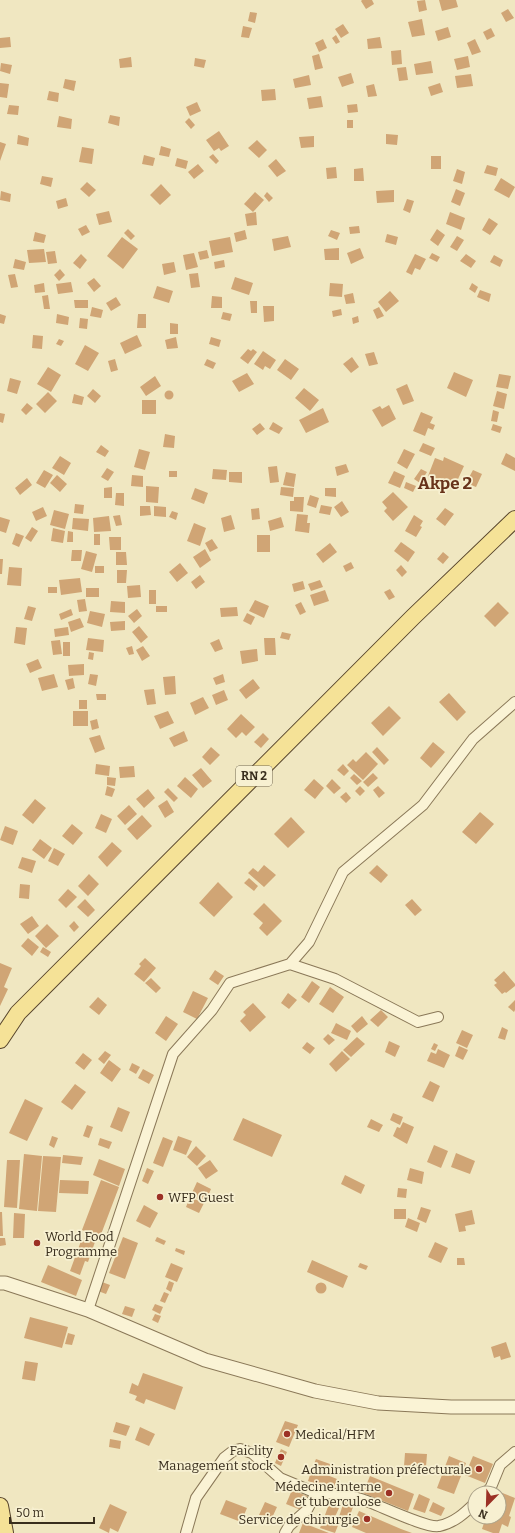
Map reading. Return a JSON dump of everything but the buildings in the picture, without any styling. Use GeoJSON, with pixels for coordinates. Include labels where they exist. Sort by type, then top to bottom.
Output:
{"type":"FeatureCollection","features":[{"type":"Feature","properties":{"kind":"main road","name":"RN 2"},"geometry":{"type":"LineString","coordinates":[[0,1040],[18,1013],[413,617],[515,519]]}},
{"type":"Feature","properties":{"kind":"main road"},"geometry":{"type":"LineString","coordinates":[[0,1506],[5,1533]]}},
{"type":"Feature","properties":{"kind":"street"},"geometry":{"type":"LineString","coordinates":[[88,1310],[173,1054],[212,1010],[230,983],[290,964],[309,942],[343,872],[423,805],[473,739],[515,702]]}},
{"type":"Feature","properties":{"kind":"street"},"geometry":{"type":"LineString","coordinates":[[290,964],[335,979],[418,1022],[438,1017]]}},
{"type":"Feature","properties":{"kind":"street"},"geometry":{"type":"LineString","coordinates":[[0,1283],[5,1283],[88,1310],[205,1360],[315,1391],[378,1403],[451,1407],[515,1407]]}},
{"type":"Feature","properties":{"kind":"street"},"geometry":{"type":"LineString","coordinates":[[186,1533],[196,1498],[224,1458],[233,1451],[240,1449],[252,1453],[280,1478],[316,1493],[340,1494],[355,1498],[412,1520],[438,1527],[453,1522],[467,1510]]}},
{"type":"Feature","properties":{"kind":"street"},"geometry":{"type":"LineString","coordinates":[[492,1485],[500,1465],[515,1452]]}},
{"type":"Feature","properties":{"kind":"street"},"geometry":{"type":"LineString","coordinates":[[285,1533],[289,1526],[307,1510],[316,1493]]}},
{"type":"Feature","properties":{"kind":"place","name":"WFP Guest"},"geometry":{"type":"Point","coordinates":[160,1197]}},
{"type":"Feature","properties":{"kind":"place","name":"World Food Programme"},"geometry":{"type":"Point","coordinates":[37,1243]}},
{"type":"Feature","properties":{"kind":"place","name":"Medical/HFM"},"geometry":{"type":"Point","coordinates":[287,1434]}},
{"type":"Feature","properties":{"kind":"place","name":"Faiclity Management stock"},"geometry":{"type":"Point","coordinates":[281,1457]}},
{"type":"Feature","properties":{"kind":"place","name":"Administration préfecturale"},"geometry":{"type":"Point","coordinates":[479,1469]}},
{"type":"Feature","properties":{"kind":"place","name":"Médecine interne et tuberculose"},"geometry":{"type":"Point","coordinates":[389,1493]}},
{"type":"Feature","properties":{"kind":"place","name":"Service de chirurgie"},"geometry":{"type":"Point","coordinates":[367,1519]}},
{"type":"Feature","properties":{"kind":"district","name":"Akpe 2"},"geometry":{"type":"Point","coordinates":[445,483]}}]}
